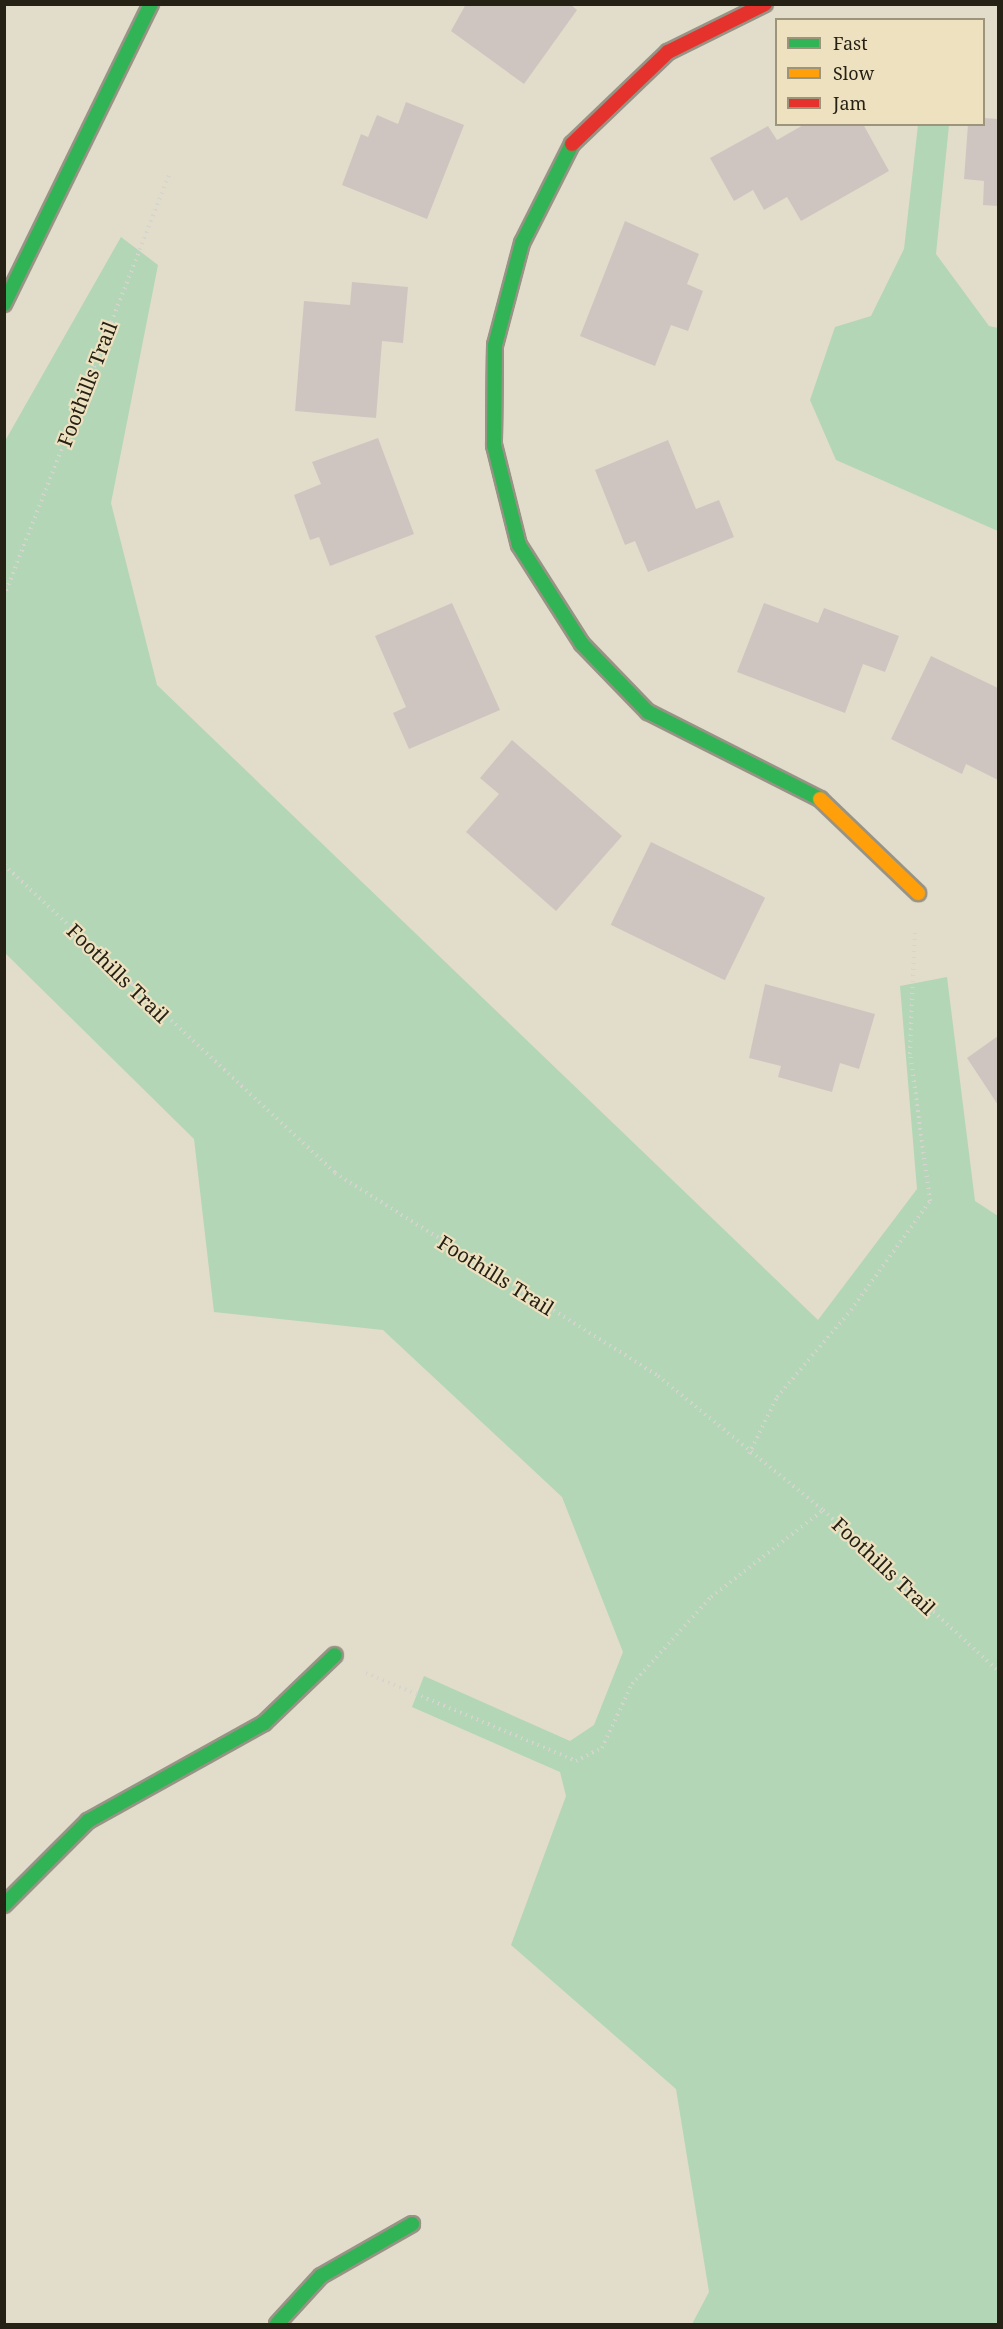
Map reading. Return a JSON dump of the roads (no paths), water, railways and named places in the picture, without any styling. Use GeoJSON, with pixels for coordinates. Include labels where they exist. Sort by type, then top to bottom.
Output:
{"type":"FeatureCollection","features":[{"type":"Feature","properties":{"kind":"street"},"geometry":{"type":"LineString","coordinates":[[4,304],[151,4]]}},
{"type":"Feature","properties":{"kind":"street"},"geometry":{"type":"LineString","coordinates":[[765,4],[668,52],[569,147],[522,243],[495,345],[494,445],[519,545],[582,644],[648,712],[829,804],[918,893]]}},
{"type":"Feature","properties":{"kind":"street"},"geometry":{"type":"LineString","coordinates":[[4,1905],[88,1821],[264,1723],[335,1655]]}},
{"type":"Feature","properties":{"kind":"street"},"geometry":{"type":"LineString","coordinates":[[277,2325],[321,2276],[412,2224]]}}]}
